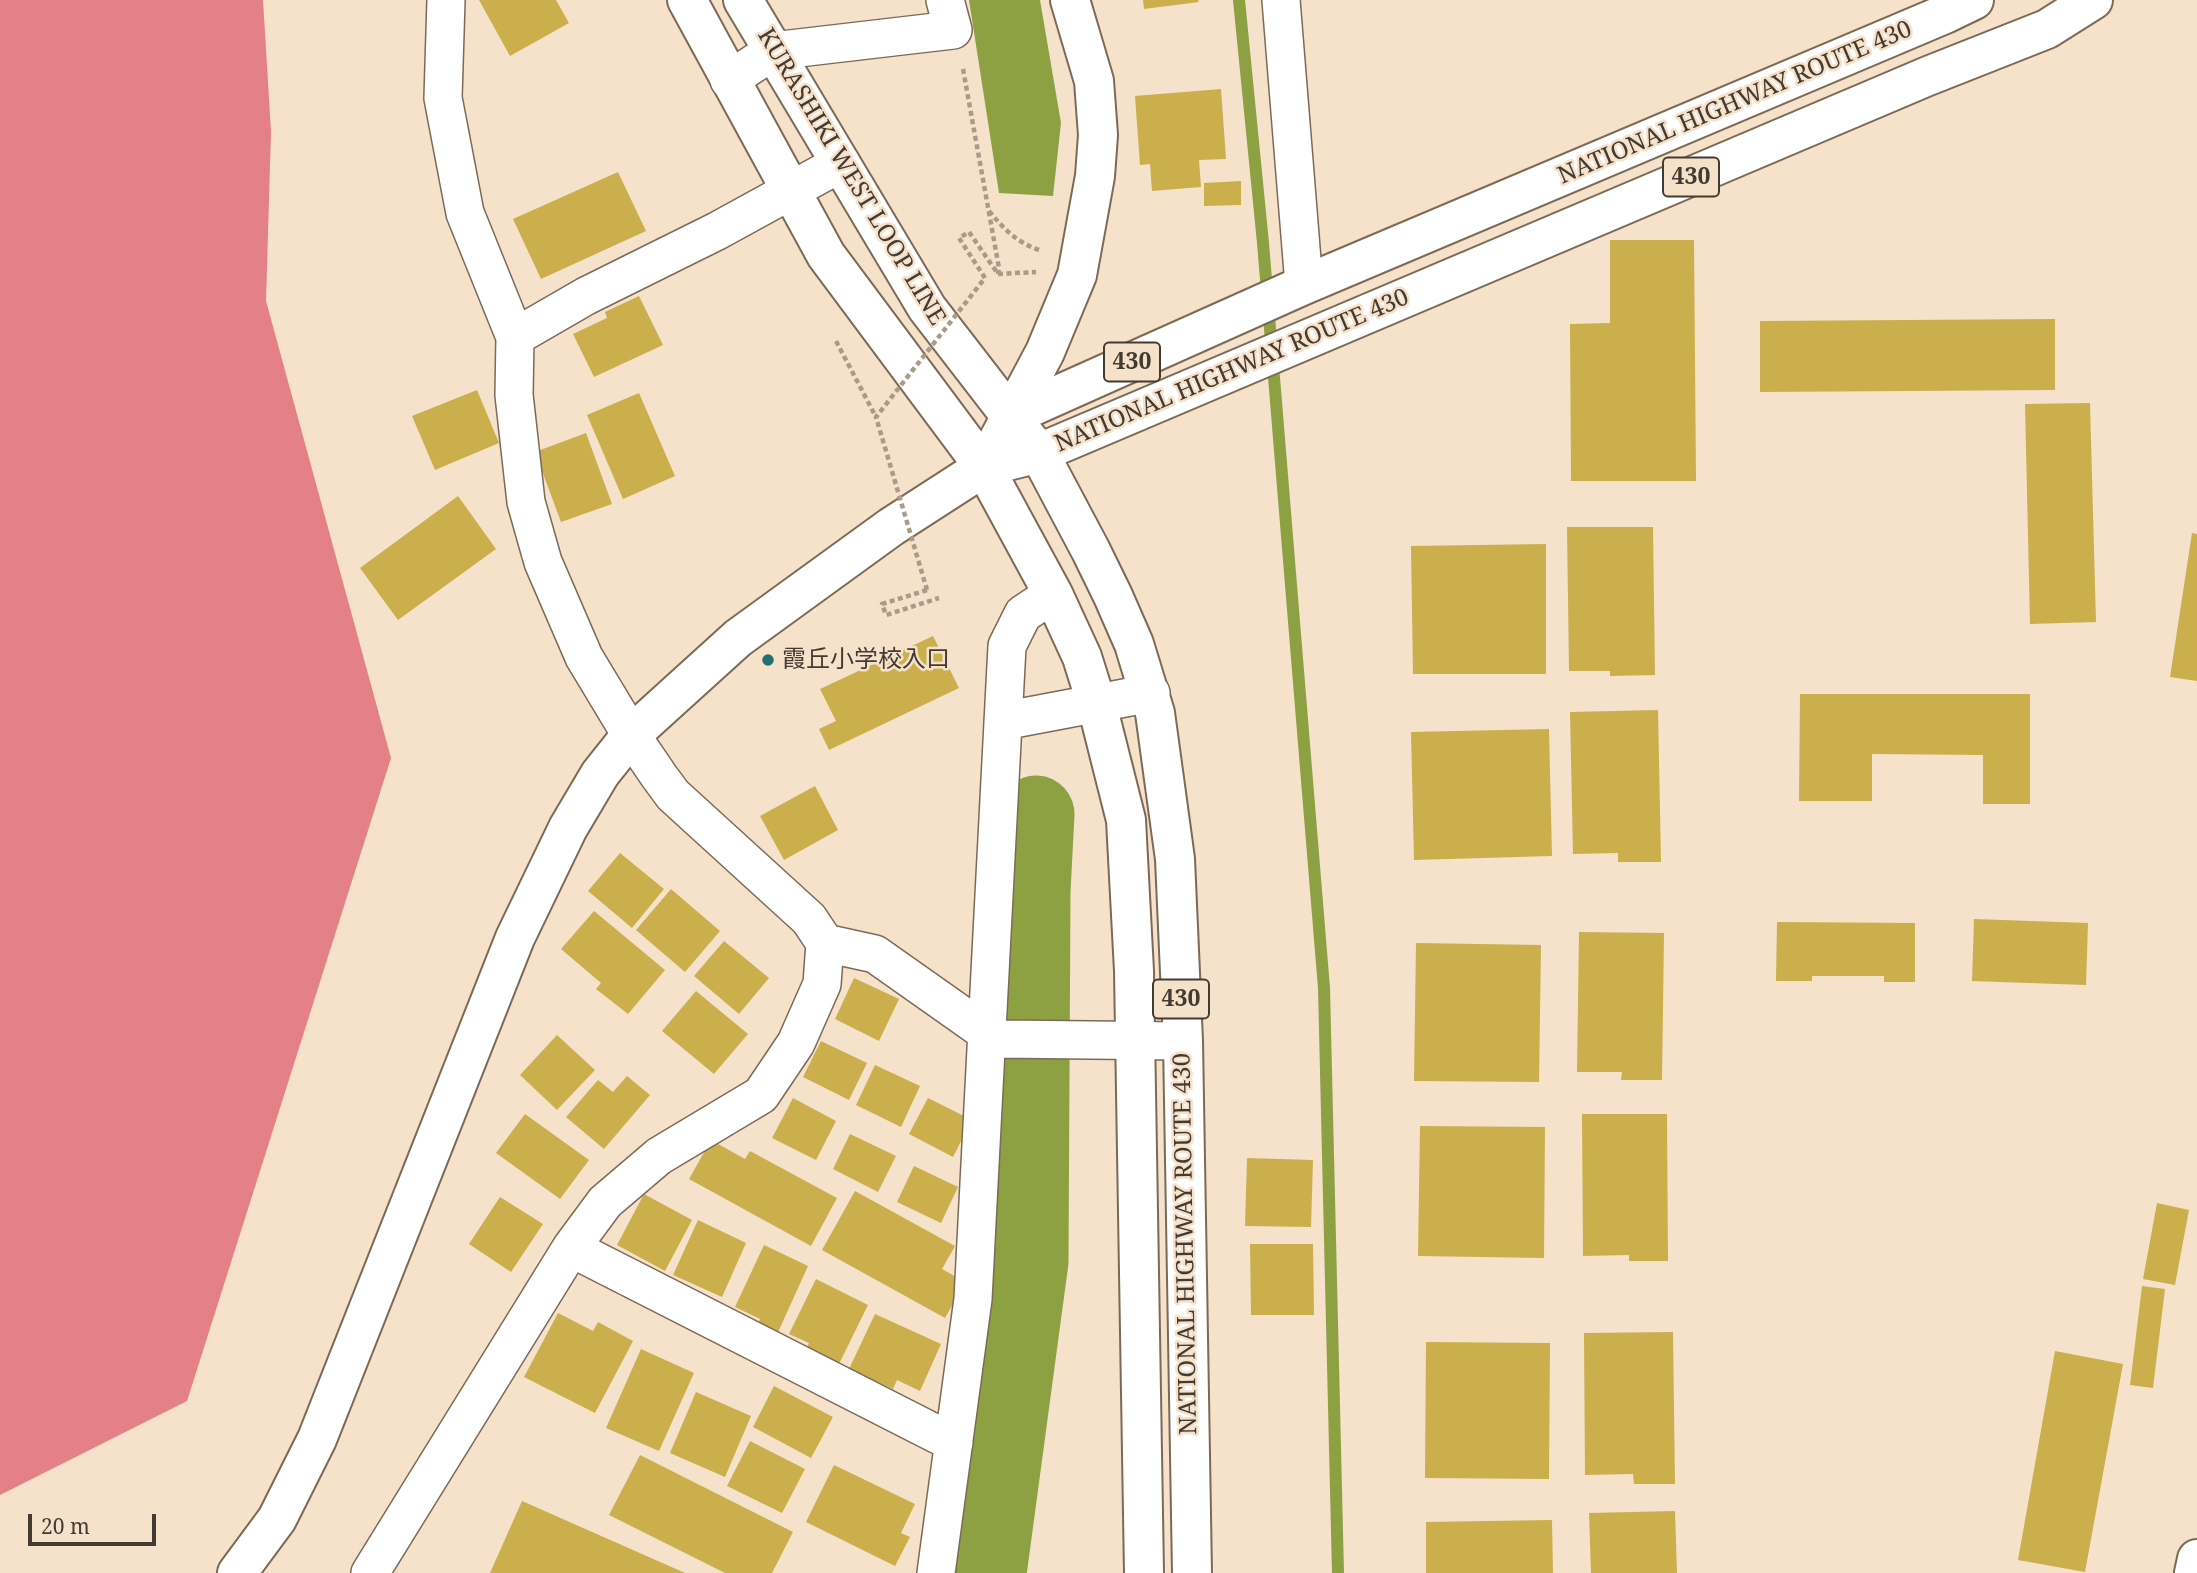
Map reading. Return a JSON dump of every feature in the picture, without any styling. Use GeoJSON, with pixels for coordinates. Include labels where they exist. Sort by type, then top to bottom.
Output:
{"type":"FeatureCollection","features":[{"type":"Feature","properties":{"kind":"main road","name":"KURASHIKI WEST LOOP LINE"},"geometry":{"type":"LineString","coordinates":[[687,0],[826,255],[984,467]]}},
{"type":"Feature","properties":{"kind":"main road","name":"KURASHIKI WEST LOOP LINE"},"geometry":{"type":"LineString","coordinates":[[743,0],[927,308],[1038,453]]}},
{"type":"Feature","properties":{"kind":"main road"},"geometry":{"type":"LineString","coordinates":[[984,467],[1045,352],[1077,275],[1094,187],[1098,135],[1094,81],[1070,0]]}},
{"type":"Feature","properties":{"kind":"main road","name":"NATIONAL HIGHWAY ROUTE 430"},"geometry":{"type":"LineString","coordinates":[[1011,416],[1280,296],[1974,0]]}},
{"type":"Feature","properties":{"kind":"main road","name":"NATIONAL HIGHWAY ROUTE 430"},"geometry":{"type":"LineString","coordinates":[[1192,1573],[1183,1041],[1175,859],[1155,713],[1134,644],[1091,551],[1038,453],[1928,76],[2047,29],[2093,0]]}},
{"type":"Feature","properties":{"kind":"main road"},"geometry":{"type":"LineString","coordinates":[[237,1573],[277,1519],[317,1440],[515,938],[568,828],[600,774],[631,735],[738,638],[891,527],[984,467],[1038,453]]}},
{"type":"Feature","properties":{"kind":"main road","name":"NATIONAL HIGHWAY ROUTE 430"},"geometry":{"type":"LineString","coordinates":[[984,467],[1053,594],[1082,657],[1126,820],[1134,971],[1144,1573]]}},
{"type":"Feature","properties":{"kind":"main road"},"geometry":{"type":"LineString","coordinates":[[2194,1573],[2197,1559]]}},
{"type":"Feature","properties":{"kind":"street"},"geometry":{"type":"LineString","coordinates":[[370,1573],[571,1248],[605,1202],[659,1156],[761,1095],[796,1043],[822,984],[825,943],[810,919],[673,795],[631,735],[584,657],[543,562],[526,502],[514,395],[515,337],[465,213],[443,99],[446,0]]}},
{"type":"Feature","properties":{"kind":"street"},"geometry":{"type":"LineString","coordinates":[[1280,296],[1281,0]]}},
{"type":"Feature","properties":{"kind":"street"},"geometry":{"type":"LineString","coordinates":[[729,80],[773,51],[949,15]]}},
{"type":"Feature","properties":{"kind":"street"},"geometry":{"type":"LineString","coordinates":[[515,337],[586,296],[717,231],[841,163]]}},
{"type":"Feature","properties":{"kind":"street"},"geometry":{"type":"LineString","coordinates":[[936,1573],[973,1299],[993,1036],[1007,646],[1023,614],[1053,594]]}},
{"type":"Feature","properties":{"kind":"street"},"geometry":{"type":"LineString","coordinates":[[1003,721],[1150,693]]}},
{"type":"Feature","properties":{"kind":"street"},"geometry":{"type":"LineString","coordinates":[[825,943],[875,954],[993,1036],[1183,1041]]}},
{"type":"Feature","properties":{"kind":"street"},"geometry":{"type":"LineString","coordinates":[[571,1248],[954,1443]]}},
{"type":"Feature","properties":{"kind":"path"},"geometry":{"type":"LineString","coordinates":[[949,15],[973,117],[998,274]]}},
{"type":"Feature","properties":{"kind":"path"},"geometry":{"type":"LineString","coordinates":[[989,210],[1004,230],[1017,241],[1043,251]]}},
{"type":"Feature","properties":{"kind":"path"},"geometry":{"type":"LineString","coordinates":[[876,417],[985,278],[958,238],[969,232],[998,274]]}},
{"type":"Feature","properties":{"kind":"path"},"geometry":{"type":"LineString","coordinates":[[998,274],[1047,271]]}},
{"type":"Feature","properties":{"kind":"path"},"geometry":{"type":"LineString","coordinates":[[838,346],[876,417],[927,590],[882,604],[886,615],[939,598]]}},
{"type":"Feature","properties":{"kind":"shaded area"},"geometry":{"type":"Polygon","coordinates":[[[0,0],[263,0],[271,132],[266,301],[391,758],[187,1401],[0,1495],[0,0]]]}},
{"type":"Feature","properties":{"kind":"shaded area"},"geometry":{"type":"Polygon","coordinates":[[[969,0],[1040,0],[1061,123],[1053,196],[999,193],[969,0]]]}},
{"type":"Feature","properties":{"kind":"building"},"geometry":{"type":"Polygon","coordinates":[[[479,0],[556,0],[569,23],[510,56],[479,0]]]}},
{"type":"Feature","properties":{"kind":"building"},"geometry":{"type":"Polygon","coordinates":[[[1143,0],[1198,0],[1199,2],[1144,9],[1143,0]]]}},
{"type":"Feature","properties":{"kind":"building"},"geometry":{"type":"Polygon","coordinates":[[[1221,89],[1226,159],[1199,160],[1201,187],[1152,191],[1150,164],[1140,165],[1135,96],[1221,89]]]}},
{"type":"Feature","properties":{"kind":"building"},"geometry":{"type":"Polygon","coordinates":[[[618,172],[646,231],[541,279],[513,219],[618,172]]]}},
{"type":"Feature","properties":{"kind":"building"},"geometry":{"type":"Polygon","coordinates":[[[1241,181],[1241,205],[1204,206],[1204,183],[1241,181]]]}},
{"type":"Feature","properties":{"kind":"building"},"geometry":{"type":"Polygon","coordinates":[[[1610,240],[1694,240],[1696,481],[1571,481],[1570,324],[1610,323],[1610,240]]]}},
{"type":"Feature","properties":{"kind":"building"},"geometry":{"type":"Polygon","coordinates":[[[639,296],[663,345],[594,377],[573,334],[607,318],[605,312],[639,296]]]}},
{"type":"Feature","properties":{"kind":"building"},"geometry":{"type":"Polygon","coordinates":[[[2055,319],[2055,390],[1760,392],[1760,321],[2055,319]]]}},
{"type":"Feature","properties":{"kind":"building"},"geometry":{"type":"Polygon","coordinates":[[[477,390],[499,443],[435,470],[412,416],[477,390]]]}},
{"type":"Feature","properties":{"kind":"building"},"geometry":{"type":"Polygon","coordinates":[[[639,393],[675,476],[623,499],[587,415],[639,393]]]}},
{"type":"Feature","properties":{"kind":"building"},"geometry":{"type":"Polygon","coordinates":[[[2090,403],[2096,622],[2030,624],[2025,404],[2090,403]]]}},
{"type":"Feature","properties":{"kind":"building"},"geometry":{"type":"Polygon","coordinates":[[[586,433],[612,504],[561,522],[535,452],[586,433]]]}},
{"type":"Feature","properties":{"kind":"building"},"geometry":{"type":"Polygon","coordinates":[[[458,496],[496,549],[398,620],[360,568],[458,496]]]}},
{"type":"Feature","properties":{"kind":"building"},"geometry":{"type":"Polygon","coordinates":[[[1567,527],[1653,527],[1655,675],[1610,676],[1610,671],[1569,671],[1567,527]]]}},
{"type":"Feature","properties":{"kind":"building"},"geometry":{"type":"Polygon","coordinates":[[[2192,533],[2197,534],[2197,681],[2170,677],[2192,533]]]}},
{"type":"Feature","properties":{"kind":"building"},"geometry":{"type":"Polygon","coordinates":[[[1546,544],[1546,674],[1413,674],[1411,546],[1546,544]]]}},
{"type":"Feature","properties":{"kind":"building"},"geometry":{"type":"Polygon","coordinates":[[[933,636],[959,688],[829,750],[819,729],[836,721],[820,689],[933,636]]]}},
{"type":"Feature","properties":{"kind":"building"},"geometry":{"type":"Polygon","coordinates":[[[1800,694],[2030,694],[2030,804],[1983,804],[1983,755],[1872,754],[1872,801],[1799,801],[1800,694]]]}},
{"type":"Feature","properties":{"kind":"building"},"geometry":{"type":"Polygon","coordinates":[[[1658,710],[1661,862],[1618,862],[1618,853],[1573,854],[1570,712],[1658,710]]]}},
{"type":"Feature","properties":{"kind":"building"},"geometry":{"type":"Polygon","coordinates":[[[1549,729],[1552,856],[1414,860],[1411,732],[1549,729]]]}},
{"type":"Feature","properties":{"kind":"building"},"geometry":{"type":"Polygon","coordinates":[[[815,786],[838,830],[784,860],[760,816],[815,786]]]}},
{"type":"Feature","properties":{"kind":"building"},"geometry":{"type":"Polygon","coordinates":[[[620,853],[664,889],[632,928],[588,891],[620,853]]]}},
{"type":"Feature","properties":{"kind":"building"},"geometry":{"type":"Polygon","coordinates":[[[671,889],[720,931],[685,972],[636,930],[671,889]]]}},
{"type":"Feature","properties":{"kind":"building"},"geometry":{"type":"Polygon","coordinates":[[[594,911],[665,970],[628,1014],[596,989],[601,983],[561,949],[594,911]]]}},
{"type":"Feature","properties":{"kind":"building"},"geometry":{"type":"Polygon","coordinates":[[[1974,919],[2088,923],[2086,985],[1972,981],[1974,919]]]}},
{"type":"Feature","properties":{"kind":"building"},"geometry":{"type":"Polygon","coordinates":[[[1777,922],[1915,923],[1915,982],[1884,982],[1884,976],[1812,976],[1812,981],[1776,981],[1777,922]]]}},
{"type":"Feature","properties":{"kind":"building"},"geometry":{"type":"Polygon","coordinates":[[[1579,932],[1664,933],[1662,1080],[1621,1080],[1622,1072],[1577,1072],[1579,932]]]}},
{"type":"Feature","properties":{"kind":"building"},"geometry":{"type":"Polygon","coordinates":[[[724,941],[769,978],[739,1014],[694,976],[724,941]]]}},
{"type":"Feature","properties":{"kind":"building"},"geometry":{"type":"Polygon","coordinates":[[[1416,943],[1541,945],[1539,1082],[1414,1081],[1416,943]]]}},
{"type":"Feature","properties":{"kind":"building"},"geometry":{"type":"Polygon","coordinates":[[[854,978],[899,999],[879,1041],[835,1019],[854,978]]]}},
{"type":"Feature","properties":{"kind":"building"},"geometry":{"type":"Polygon","coordinates":[[[696,991],[748,1034],[714,1074],[662,1031],[696,991]]]}},
{"type":"Feature","properties":{"kind":"building"},"geometry":{"type":"Polygon","coordinates":[[[557,1035],[595,1070],[557,1110],[520,1075],[557,1035]]]}},
{"type":"Feature","properties":{"kind":"building"},"geometry":{"type":"Polygon","coordinates":[[[821,1041],[867,1063],[849,1100],[803,1077],[821,1041]]]}},
{"type":"Feature","properties":{"kind":"building"},"geometry":{"type":"Polygon","coordinates":[[[875,1065],[920,1086],[901,1127],[856,1105],[875,1065]]]}},
{"type":"Feature","properties":{"kind":"building"},"geometry":{"type":"Polygon","coordinates":[[[627,1076],[650,1095],[604,1149],[566,1117],[598,1080],[613,1092],[627,1076]]]}},
{"type":"Feature","properties":{"kind":"building"},"geometry":{"type":"Polygon","coordinates":[[[793,1098],[836,1121],[816,1160],[772,1138],[793,1098]]]}},
{"type":"Feature","properties":{"kind":"building"},"geometry":{"type":"Polygon","coordinates":[[[928,1098],[972,1120],[953,1157],[909,1134],[928,1098]]]}},
{"type":"Feature","properties":{"kind":"building"},"geometry":{"type":"Polygon","coordinates":[[[525,1114],[589,1160],[560,1199],[496,1153],[525,1114]]]}},
{"type":"Feature","properties":{"kind":"building"},"geometry":{"type":"Polygon","coordinates":[[[1582,1114],[1667,1114],[1668,1261],[1629,1261],[1629,1255],[1583,1256],[1582,1114]]]}},
{"type":"Feature","properties":{"kind":"building"},"geometry":{"type":"Polygon","coordinates":[[[1420,1126],[1545,1127],[1544,1258],[1418,1256],[1420,1126]]]}},
{"type":"Feature","properties":{"kind":"building"},"geometry":{"type":"Polygon","coordinates":[[[850,1134],[896,1156],[878,1192],[833,1169],[850,1134]]]}},
{"type":"Feature","properties":{"kind":"building"},"geometry":{"type":"Polygon","coordinates":[[[711,1140],[745,1159],[750,1151],[837,1198],[811,1246],[689,1179],[711,1140]]]}},
{"type":"Feature","properties":{"kind":"building"},"geometry":{"type":"Polygon","coordinates":[[[1247,1158],[1313,1160],[1311,1227],[1245,1226],[1247,1158]]]}},
{"type":"Feature","properties":{"kind":"building"},"geometry":{"type":"Polygon","coordinates":[[[914,1166],[958,1187],[941,1223],[897,1202],[914,1166]]]}},
{"type":"Feature","properties":{"kind":"building"},"geometry":{"type":"Polygon","coordinates":[[[855,1191],[955,1246],[942,1269],[965,1282],[945,1318],[822,1250],[855,1191]]]}},
{"type":"Feature","properties":{"kind":"building"},"geometry":{"type":"Polygon","coordinates":[[[644,1194],[692,1220],[665,1271],[617,1245],[644,1194]]]}},
{"type":"Feature","properties":{"kind":"building"},"geometry":{"type":"Polygon","coordinates":[[[500,1197],[543,1224],[511,1272],[469,1244],[500,1197]]]}},
{"type":"Feature","properties":{"kind":"building"},"geometry":{"type":"Polygon","coordinates":[[[2157,1203],[2189,1210],[2175,1285],[2143,1279],[2157,1203]]]}},
{"type":"Feature","properties":{"kind":"building"},"geometry":{"type":"Polygon","coordinates":[[[698,1220],[746,1243],[722,1297],[673,1275],[698,1220]]]}},
{"type":"Feature","properties":{"kind":"building"},"geometry":{"type":"Polygon","coordinates":[[[1250,1244],[1313,1244],[1314,1315],[1251,1315],[1250,1244]]]}},
{"type":"Feature","properties":{"kind":"building"},"geometry":{"type":"Polygon","coordinates":[[[764,1245],[808,1266],[775,1339],[755,1330],[760,1319],[735,1307],[764,1245]]]}},
{"type":"Feature","properties":{"kind":"building"},"geometry":{"type":"Polygon","coordinates":[[[816,1279],[868,1305],[838,1366],[806,1350],[809,1343],[789,1334],[816,1279]]]}},
{"type":"Feature","properties":{"kind":"building"},"geometry":{"type":"Polygon","coordinates":[[[2142,1286],[2165,1289],[2153,1388],[2130,1385],[2142,1286]]]}},
{"type":"Feature","properties":{"kind":"building"},"geometry":{"type":"Polygon","coordinates":[[[558,1313],[593,1331],[598,1322],[633,1341],[595,1413],[524,1377],[558,1313]]]}},
{"type":"Feature","properties":{"kind":"building"},"geometry":{"type":"Polygon","coordinates":[[[875,1314],[941,1344],[920,1391],[897,1380],[893,1389],[849,1369],[875,1314]]]}},
{"type":"Feature","properties":{"kind":"building"},"geometry":{"type":"Polygon","coordinates":[[[1673,1332],[1675,1484],[1634,1484],[1633,1474],[1585,1475],[1584,1333],[1673,1332]]]}},
{"type":"Feature","properties":{"kind":"building"},"geometry":{"type":"Polygon","coordinates":[[[1426,1342],[1550,1343],[1549,1479],[1425,1478],[1426,1342]]]}},
{"type":"Feature","properties":{"kind":"building"},"geometry":{"type":"Polygon","coordinates":[[[641,1349],[694,1373],[659,1451],[606,1428],[641,1349]]]}},
{"type":"Feature","properties":{"kind":"building"},"geometry":{"type":"Polygon","coordinates":[[[2055,1351],[2123,1364],[2085,1572],[2018,1560],[2055,1351]]]}},
{"type":"Feature","properties":{"kind":"building"},"geometry":{"type":"Polygon","coordinates":[[[774,1386],[833,1417],[811,1458],[753,1427],[774,1386]]]}},
{"type":"Feature","properties":{"kind":"building"},"geometry":{"type":"Polygon","coordinates":[[[696,1392],[751,1416],[725,1477],[670,1453],[696,1392]]]}},
{"type":"Feature","properties":{"kind":"building"},"geometry":{"type":"Polygon","coordinates":[[[750,1441],[805,1469],[782,1513],[727,1486],[750,1441]]]}},
{"type":"Feature","properties":{"kind":"building"},"geometry":{"type":"Polygon","coordinates":[[[640,1455],[793,1532],[772,1573],[725,1573],[609,1515],[640,1455]]]}},
{"type":"Feature","properties":{"kind":"building"},"geometry":{"type":"Polygon","coordinates":[[[834,1465],[915,1504],[901,1533],[910,1537],[895,1566],[806,1522],[834,1465]]]}},
{"type":"Feature","properties":{"kind":"building"},"geometry":{"type":"Polygon","coordinates":[[[522,1501],[685,1573],[490,1573],[522,1501]]]}},
{"type":"Feature","properties":{"kind":"building"},"geometry":{"type":"Polygon","coordinates":[[[1675,1511],[1677,1573],[1591,1573],[1589,1513],[1675,1511]]]}},
{"type":"Feature","properties":{"kind":"building"},"geometry":{"type":"Polygon","coordinates":[[[1552,1520],[1553,1573],[1426,1573],[1426,1522],[1552,1520]]]}},
{"type":"Feature","properties":{"kind":"waterway"},"geometry":{"type":"LineString","coordinates":[[1239,0],[1263,243],[1324,988],[1338,1573]]}},
{"type":"Feature","properties":{"kind":"waterway"},"geometry":{"type":"LineString","coordinates":[[988,1573],[1030,1261],[1032,891],[1036,814]]}},
{"type":"Feature","properties":{"kind":"place","name":"霞丘小学校入口"},"geometry":{"type":"Point","coordinates":[768,660]}}]}
